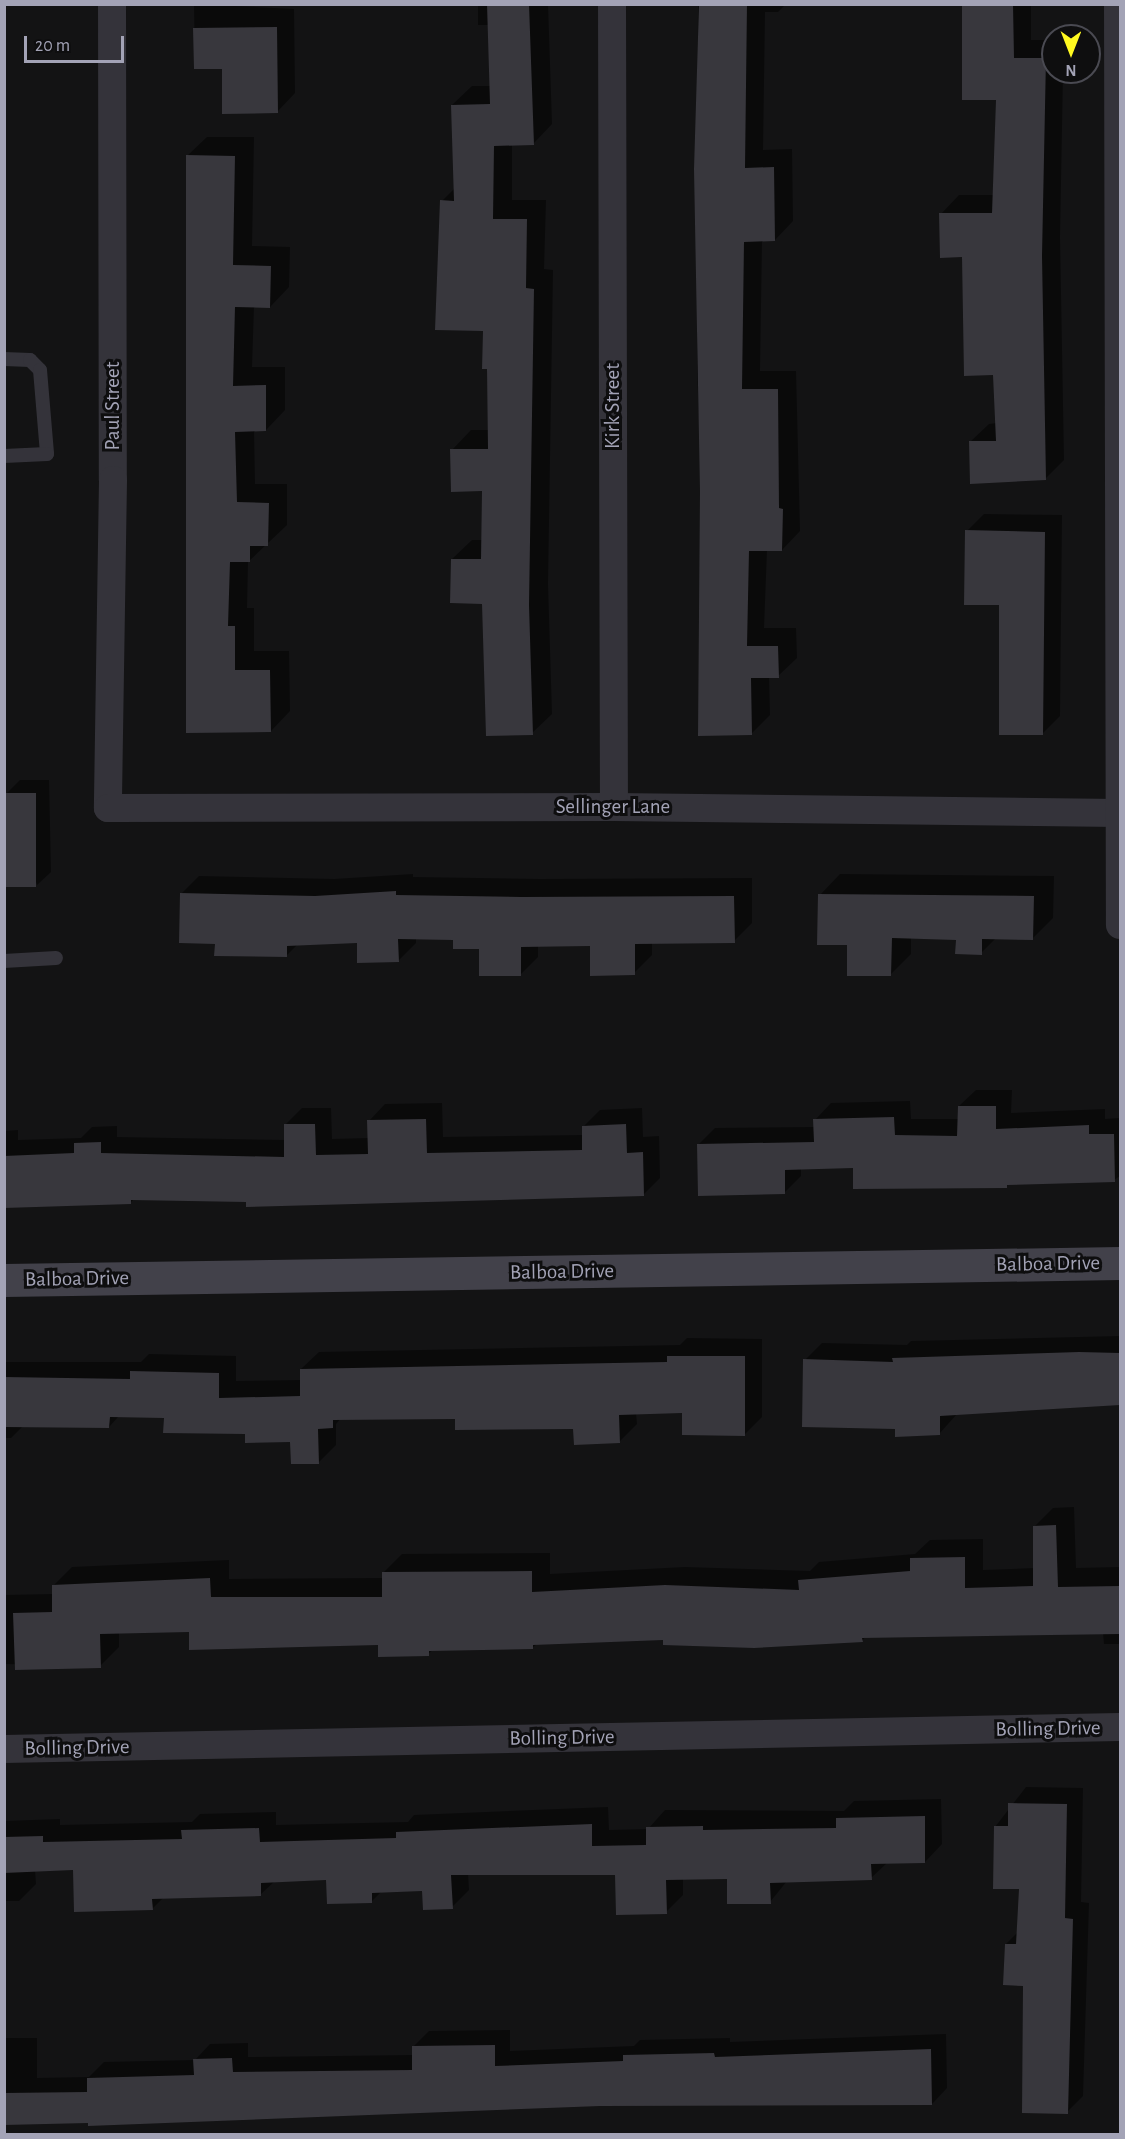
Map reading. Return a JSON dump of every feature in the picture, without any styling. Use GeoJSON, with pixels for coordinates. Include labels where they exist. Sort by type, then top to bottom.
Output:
{"type":"FeatureCollection","features":[{"type":"Feature","properties":{"kind":"street","name":"Paul Street"},"geometry":{"type":"LineString","coordinates":[[108,808],[113,480],[112,4]]}},
{"type":"Feature","properties":{"kind":"street","name":"Kirk Street"},"geometry":{"type":"LineString","coordinates":[[612,4],[614,807]]}},
{"type":"Feature","properties":{"kind":"street"},"geometry":{"type":"LineString","coordinates":[[1118,4],[1120,926]]}},
{"type":"Feature","properties":{"kind":"street","name":"Sellinger Lane"},"geometry":{"type":"LineString","coordinates":[[108,808],[614,807],[1119,813]]}},
{"type":"Feature","properties":{"kind":"street","name":"Balboa Drive"},"geometry":{"type":"LineString","coordinates":[[4,1280],[1120,1263]]}},
{"type":"Feature","properties":{"kind":"street","name":"Bolling Drive"},"geometry":{"type":"LineString","coordinates":[[4,1749],[1120,1727]]}},
{"type":"Feature","properties":{"kind":"lane"},"geometry":{"type":"LineString","coordinates":[[4,359],[30,360],[40,370],[47,454],[4,456]]}},
{"type":"Feature","properties":{"kind":"lane"},"geometry":{"type":"LineString","coordinates":[[4,961],[56,958]]}},
{"type":"Feature","properties":{"kind":"building"},"geometry":{"type":"Polygon","coordinates":[[[487,4],[529,4],[534,145],[494,146],[493,219],[527,219],[526,288],[534,289],[529,605],[533,735],[486,736],[482,604],[450,603],[451,559],[481,559],[482,491],[451,492],[450,449],[488,449],[487,369],[482,369],[483,331],[435,330],[440,200],[454,201],[451,105],[490,104],[487,4]]]}},
{"type":"Feature","properties":{"kind":"building"},"geometry":{"type":"Polygon","coordinates":[[[699,4],[747,4],[745,168],[774,167],[775,241],[744,242],[742,389],[778,389],[779,508],[783,509],[782,551],[749,551],[747,646],[778,646],[779,678],[751,678],[752,735],[698,736],[700,491],[694,169],[699,4]]]}},
{"type":"Feature","properties":{"kind":"building"},"geometry":{"type":"Polygon","coordinates":[[[962,4],[1013,4],[1014,58],[1041,58],[1041,84],[1045,84],[1042,256],[1046,480],[970,484],[969,441],[996,441],[993,375],[964,376],[962,257],[940,258],[939,213],[992,213],[996,100],[962,100],[962,4]]]}},
{"type":"Feature","properties":{"kind":"building"},"geometry":{"type":"Polygon","coordinates":[[[277,27],[278,113],[222,114],[222,69],[194,69],[193,28],[277,27]]]}},
{"type":"Feature","properties":{"kind":"building"},"geometry":{"type":"Polygon","coordinates":[[[186,155],[235,156],[233,265],[271,266],[270,308],[235,307],[233,386],[266,385],[266,431],[235,432],[237,502],[269,503],[268,546],[250,546],[250,562],[230,562],[228,626],[235,626],[235,670],[270,670],[271,732],[186,733],[186,155]]]}},
{"type":"Feature","properties":{"kind":"building"},"geometry":{"type":"Polygon","coordinates":[[[965,530],[1045,532],[1043,735],[999,735],[999,605],[964,605],[965,530]]]}},
{"type":"Feature","properties":{"kind":"building"},"geometry":{"type":"Polygon","coordinates":[[[5,793],[36,793],[36,887],[5,887],[5,793]]]}},
{"type":"Feature","properties":{"kind":"building"},"geometry":{"type":"Polygon","coordinates":[[[396,891],[396,895],[521,897],[734,896],[735,943],[635,944],[635,975],[590,976],[590,946],[521,947],[521,976],[479,976],[479,949],[453,949],[453,940],[398,939],[399,962],[357,963],[357,943],[287,946],[287,957],[214,956],[215,944],[179,943],[180,893],[315,896],[396,891]]]}},
{"type":"Feature","properties":{"kind":"building"},"geometry":{"type":"Polygon","coordinates":[[[818,894],[1034,896],[1033,940],[982,939],[982,955],[955,954],[956,940],[892,938],[891,976],[847,976],[847,945],[817,945],[818,894]]]}},
{"type":"Feature","properties":{"kind":"building"},"geometry":{"type":"Polygon","coordinates":[[[958,1106],[996,1106],[996,1129],[1089,1125],[1089,1134],[1114,1134],[1115,1182],[1007,1185],[1007,1188],[853,1189],[853,1168],[785,1170],[785,1194],[698,1196],[697,1144],[814,1142],[813,1119],[894,1117],[895,1135],[957,1136],[958,1106]]]}},
{"type":"Feature","properties":{"kind":"building"},"geometry":{"type":"Polygon","coordinates":[[[426,1119],[427,1153],[582,1150],[582,1126],[626,1124],[627,1153],[643,1152],[644,1196],[246,1207],[246,1202],[131,1200],[131,1204],[4,1208],[4,1156],[74,1153],[74,1143],[101,1142],[101,1153],[284,1157],[284,1124],[315,1124],[316,1155],[368,1154],[367,1120],[426,1119]]]}},
{"type":"Feature","properties":{"kind":"building"},"geometry":{"type":"Polygon","coordinates":[[[1079,1352],[1120,1353],[1120,1405],[940,1416],[940,1435],[895,1437],[895,1429],[802,1427],[803,1359],[893,1362],[892,1358],[1079,1352]]]}},
{"type":"Feature","properties":{"kind":"building"},"geometry":{"type":"Polygon","coordinates":[[[667,1356],[745,1356],[745,1436],[682,1435],[682,1413],[619,1415],[620,1443],[574,1445],[573,1429],[455,1430],[455,1419],[333,1420],[333,1428],[318,1429],[319,1464],[291,1464],[290,1442],[245,1443],[245,1434],[163,1433],[164,1418],[110,1417],[109,1428],[4,1427],[4,1377],[130,1379],[130,1371],[219,1373],[219,1398],[300,1396],[300,1369],[667,1362],[667,1356]]]}},
{"type":"Feature","properties":{"kind":"building"},"geometry":{"type":"Polygon","coordinates":[[[1056,1525],[1058,1587],[1120,1586],[1120,1634],[862,1638],[863,1642],[754,1648],[663,1645],[663,1640],[533,1645],[533,1649],[429,1651],[429,1656],[378,1657],[378,1645],[189,1650],[189,1632],[100,1634],[101,1668],[15,1670],[13,1613],[52,1612],[52,1585],[210,1578],[211,1597],[382,1597],[382,1572],[532,1571],[532,1592],[665,1585],[799,1590],[798,1580],[910,1571],[910,1558],[965,1557],[965,1588],[1033,1586],[1033,1526],[1056,1525]]]}},
{"type":"Feature","properties":{"kind":"building"},"geometry":{"type":"Polygon","coordinates":[[[1008,1803],[1067,1804],[1065,1918],[1073,1919],[1068,2114],[1022,2113],[1023,1986],[1003,1985],[1005,1944],[1016,1944],[1019,1889],[993,1889],[994,1826],[1008,1826],[1008,1803]]]}},
{"type":"Feature","properties":{"kind":"building"},"geometry":{"type":"Polygon","coordinates":[[[925,1816],[925,1863],[871,1864],[872,1880],[770,1883],[771,1904],[727,1904],[727,1879],[666,1880],[667,1914],[616,1915],[615,1875],[451,1875],[453,1909],[423,1910],[422,1891],[372,1893],[372,1903],[327,1904],[326,1880],[261,1883],[261,1896],[152,1899],[153,1910],[74,1912],[73,1870],[4,1873],[4,1837],[43,1836],[43,1842],[182,1839],[181,1830],[259,1828],[260,1842],[396,1838],[396,1832],[592,1824],[592,1846],[646,1845],[646,1827],[703,1826],[703,1830],[836,1828],[836,1818],[925,1816]]]}},
{"type":"Feature","properties":{"kind":"building"},"geometry":{"type":"Polygon","coordinates":[[[495,2045],[495,2066],[623,2061],[623,2055],[714,2053],[715,2057],[931,2049],[932,2105],[600,2106],[88,2126],[88,2123],[4,2125],[4,2093],[87,2092],[87,2078],[194,2075],[193,2059],[232,2058],[233,2072],[412,2070],[412,2046],[495,2045]]]}}]}
